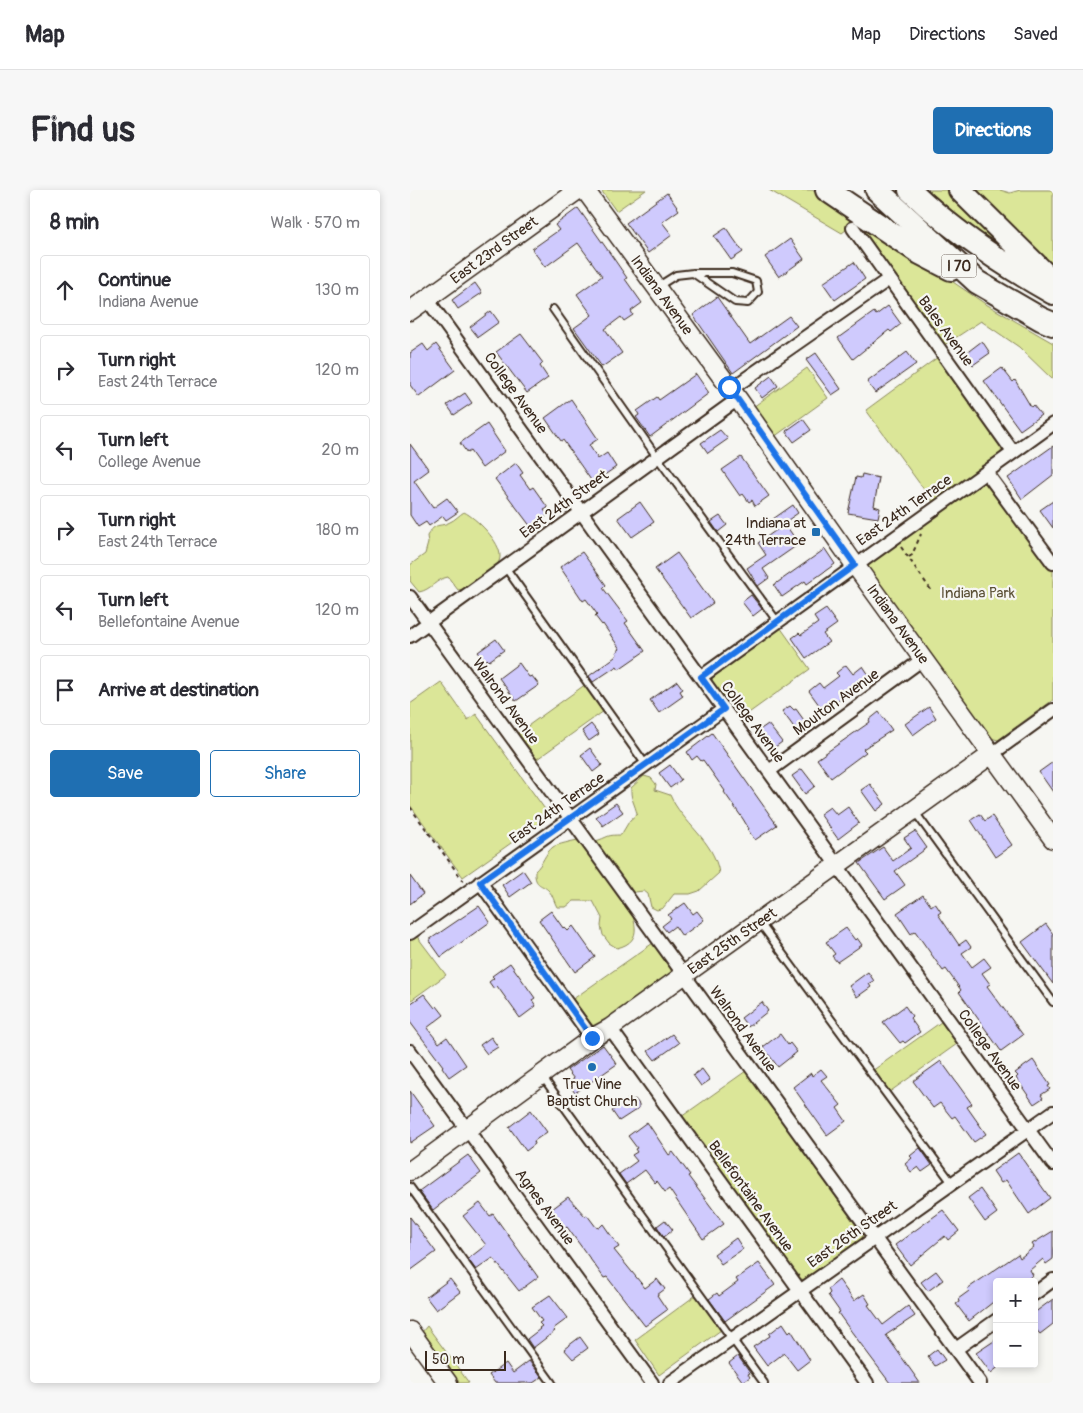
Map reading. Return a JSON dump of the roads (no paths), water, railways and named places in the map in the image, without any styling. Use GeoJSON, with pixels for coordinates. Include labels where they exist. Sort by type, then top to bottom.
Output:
{"type":"FeatureCollection","features":[{"type":"Feature","properties":{"kind":"highway"},"geometry":{"type":"LineString","coordinates":[[827,190],[920,253],[977,282]]}},
{"type":"Feature","properties":{"kind":"highway","name":"I 70"},"geometry":{"type":"LineString","coordinates":[[877,190],[977,282],[1053,324]]}},
{"type":"Feature","properties":{"kind":"highway","name":"I 70"},"geometry":{"type":"LineString","coordinates":[[910,190],[922,202],[965,236],[1020,274],[1053,293]]}},
{"type":"Feature","properties":{"kind":"highway"},"geometry":{"type":"LineString","coordinates":[[960,190],[1053,282]]}},
{"type":"Feature","properties":{"kind":"street","name":"East 23rd Street"},"geometry":{"type":"LineString","coordinates":[[410,311],[578,190]]}},
{"type":"Feature","properties":{"kind":"street","name":"Indiana Avenue"},"geometry":{"type":"LineString","coordinates":[[585,190],[734,394],[1053,839]]}},
{"type":"Feature","properties":{"kind":"street","name":"Bales Avenue"},"geometry":{"type":"LineString","coordinates":[[853,228],[1013,452]]}},
{"type":"Feature","properties":{"kind":"street","name":"East 24th Street"},"geometry":{"type":"LineString","coordinates":[[410,636],[657,457],[734,394],[889,279]]}},
{"type":"Feature","properties":{"kind":"street","name":"College Avenue"},"geometry":{"type":"LineString","coordinates":[[427,299],[1053,1164]]}},
{"type":"Feature","properties":{"kind":"street","name":"East 24th Terrace"},"geometry":{"type":"LineString","coordinates":[[701,677],[1053,424]]}},
{"type":"Feature","properties":{"kind":"street"},"geometry":{"type":"LineString","coordinates":[[986,472],[1053,563]]}},
{"type":"Feature","properties":{"kind":"street","name":"Walrond Avenue"},"geometry":{"type":"LineString","coordinates":[[410,597],[980,1383]]}},
{"type":"Feature","properties":{"kind":"street","name":"Moulton Avenue"},"geometry":{"type":"LineString","coordinates":[[769,771],[923,659]]}},
{"type":"Feature","properties":{"kind":"street","name":"East 24th Terrace"},"geometry":{"type":"LineString","coordinates":[[410,933],[724,709]]}},
{"type":"Feature","properties":{"kind":"street","name":"East 25th Street"},"geometry":{"type":"LineString","coordinates":[[410,1170],[592,1038],[610,1028],[760,922],[1053,710]]}},
{"type":"Feature","properties":{"kind":"street"},"geometry":{"type":"LineString","coordinates":[[480,882],[592,1038]]}},
{"type":"Feature","properties":{"kind":"street","name":"Bellefontaine Avenue"},"geometry":{"type":"LineString","coordinates":[[610,1028],[867,1383]]}},
{"type":"Feature","properties":{"kind":"street","name":"Agnes Avenue"},"geometry":{"type":"LineString","coordinates":[[410,1051],[652,1383]]}},
{"type":"Feature","properties":{"kind":"street","name":"East 26th Street"},"geometry":{"type":"LineString","coordinates":[[670,1383],[1053,1112]]}},
{"type":"Feature","properties":{"kind":"street"},"geometry":{"type":"LineString","coordinates":[[1038,1291],[1053,1280]]}},
{"type":"Feature","properties":{"kind":"street"},"geometry":{"type":"LineString","coordinates":[[956,1349],[993,1323]]}},
{"type":"Feature","properties":{"kind":"street"},"geometry":{"type":"LineString","coordinates":[[410,1331],[448,1383]]}},
{"type":"Feature","properties":{"kind":"lane"},"geometry":{"type":"LineString","coordinates":[[656,288],[676,275],[693,273],[732,273],[756,281],[758,292],[748,303],[735,302],[693,273]]}},
{"type":"Feature","properties":{"kind":"lane"},"geometry":{"type":"LineString","coordinates":[[553,309],[657,457],[777,621]]}},
{"type":"Feature","properties":{"kind":"lane"},"geometry":{"type":"LineString","coordinates":[[505,567],[646,765]]}},
{"type":"Feature","properties":{"kind":"lane"},"geometry":{"type":"LineString","coordinates":[[915,810],[1053,1002]]}},
{"type":"Feature","properties":{"kind":"lane"},"geometry":{"type":"LineString","coordinates":[[760,922],[952,1183]]}},
{"type":"Feature","properties":{"kind":"lane"},"geometry":{"type":"LineString","coordinates":[[541,1075],[764,1383]]}},
{"type":"Feature","properties":{"kind":"lane"},"geometry":{"type":"LineString","coordinates":[[410,1187],[552,1383]]}},
{"type":"Feature","properties":{"kind":"place","name":"Indiana at 24th Terrace"},"geometry":{"type":"Point","coordinates":[816,532]}},
{"type":"Feature","properties":{"kind":"place","name":"True Vine Baptist Church"},"geometry":{"type":"Point","coordinates":[592,1067]}},
{"type":"Feature","properties":{"kind":"park label","name":"Indiana Park"},"geometry":{"type":"Point","coordinates":[978,593]}}]}
